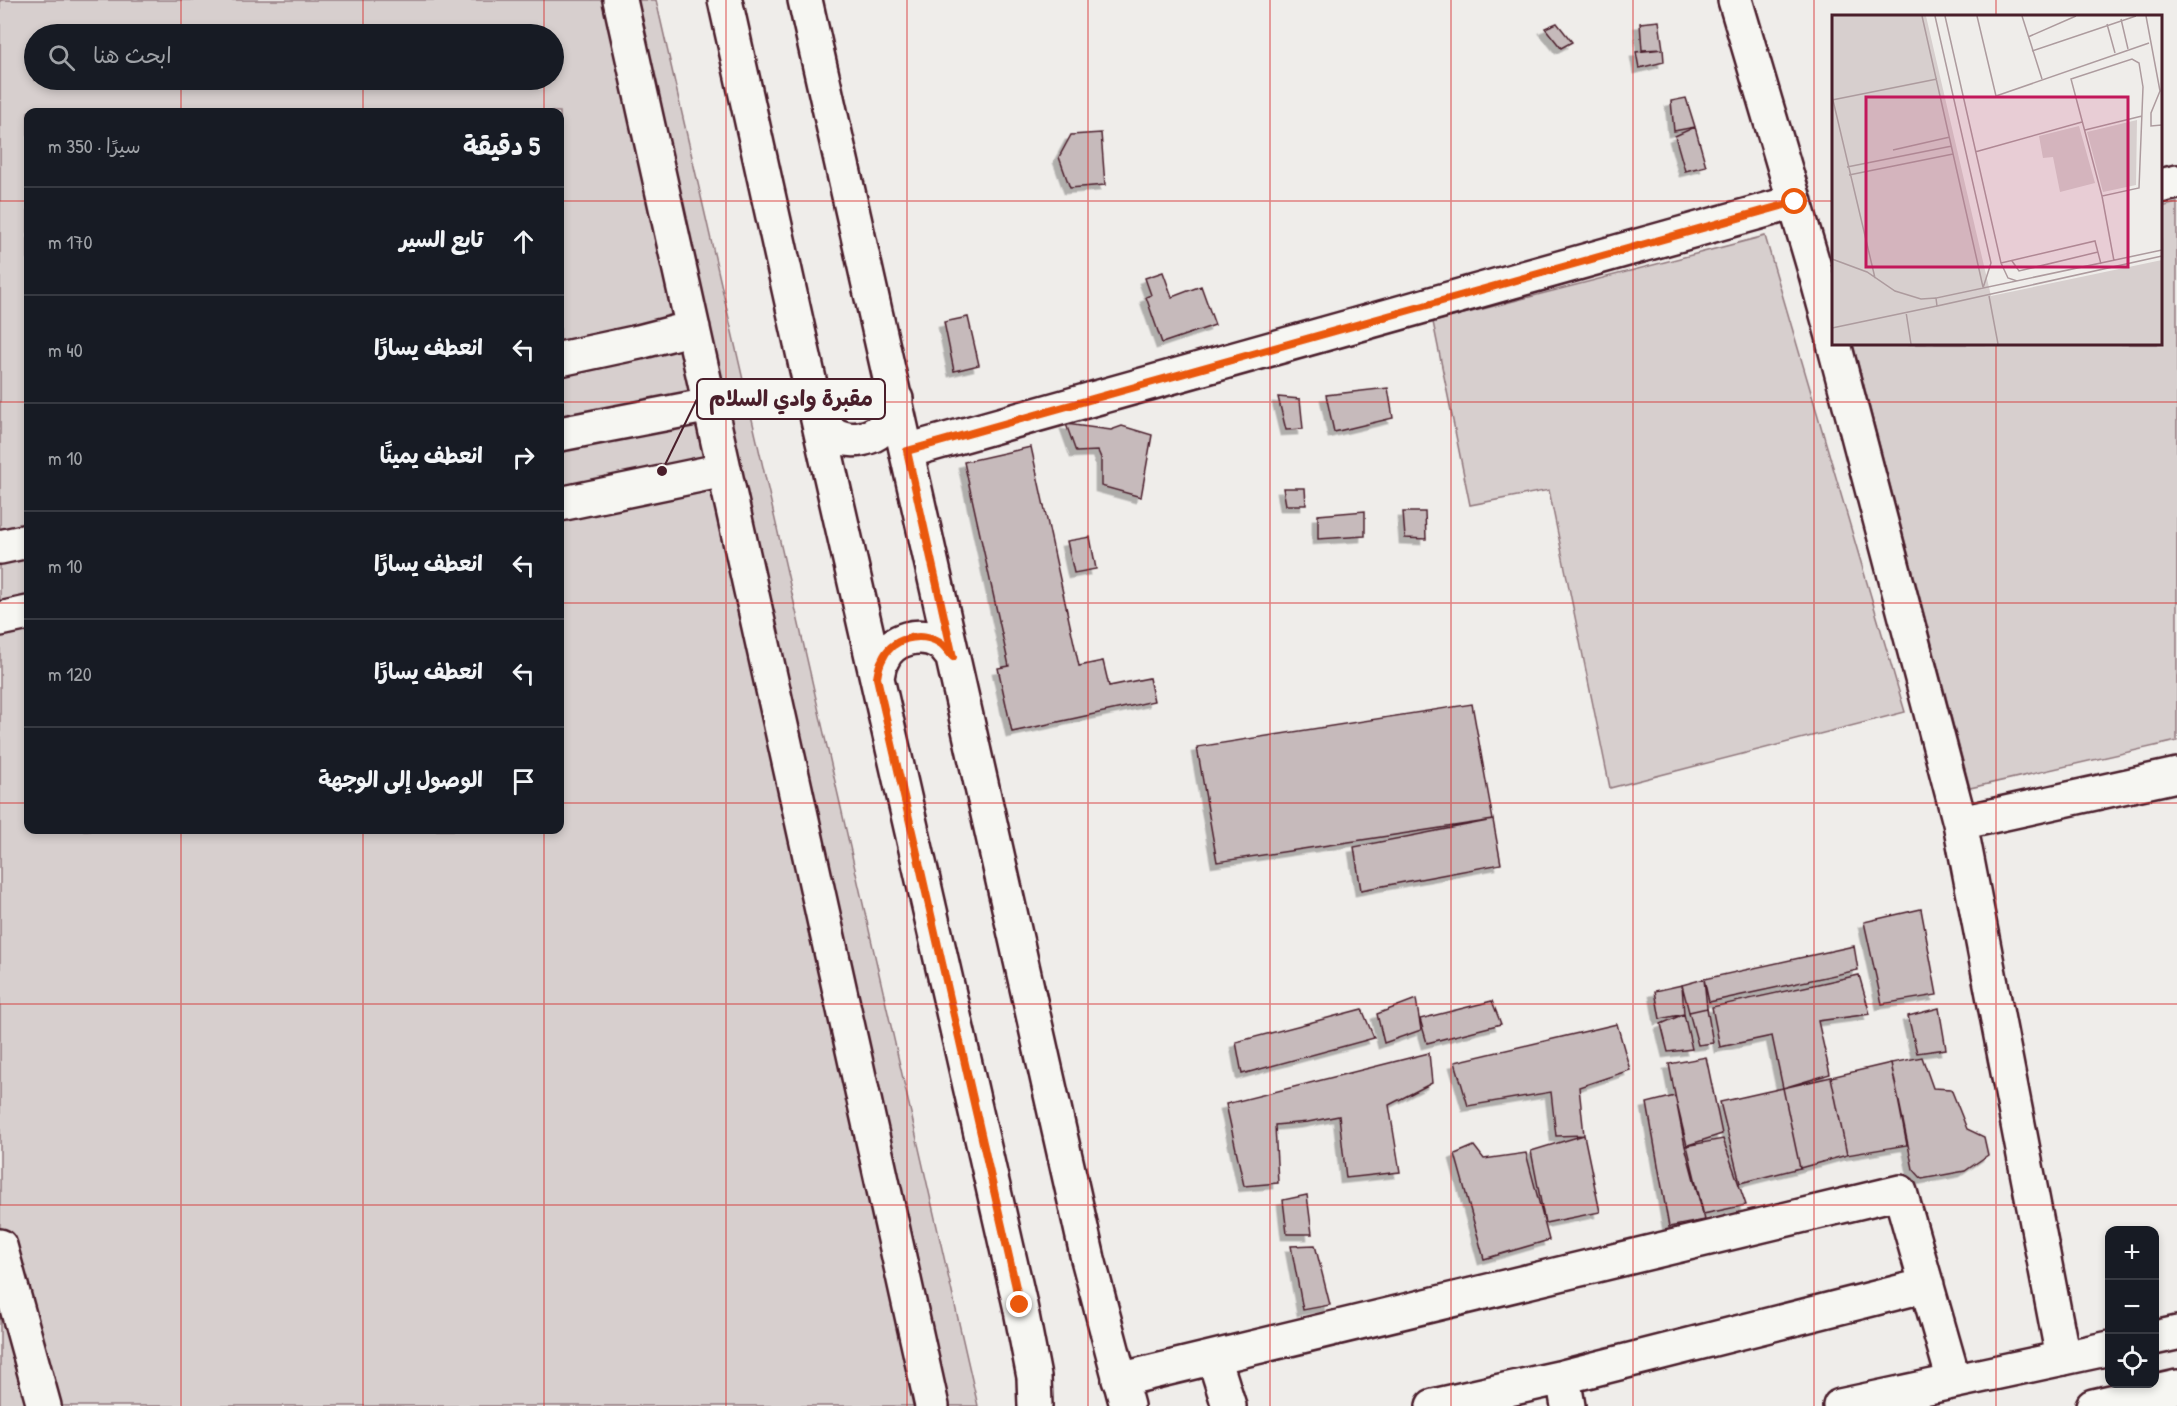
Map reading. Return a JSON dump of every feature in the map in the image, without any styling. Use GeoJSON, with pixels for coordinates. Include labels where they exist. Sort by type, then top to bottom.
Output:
{"type":"FeatureCollection","features":[{"type":"Feature","properties":{"kind":"main road"},"geometry":{"type":"LineString","coordinates":[[620,0],[932,1406]]}},
{"type":"Feature","properties":{"kind":"main road"},"geometry":{"type":"LineString","coordinates":[[725,0],[818,420],[1020,1305],[1034,1377],[1035,1406]]}},
{"type":"Feature","properties":{"kind":"main road"},"geometry":{"type":"LineString","coordinates":[[805,0],[1088,1258],[1123,1393],[1214,1358],[1900,1192],[1954,1382]]}},
{"type":"Feature","properties":{"kind":"main road"},"geometry":{"type":"LineString","coordinates":[[1736,0],[1795,202],[1824,265],[1832,327]]}},
{"type":"Feature","properties":{"kind":"main road"},"geometry":{"type":"LineString","coordinates":[[2162,186],[2177,182]]}},
{"type":"Feature","properties":{"kind":"main road"},"geometry":{"type":"LineString","coordinates":[[907,451],[1795,202]]}},
{"type":"Feature","properties":{"kind":"main road"},"geometry":{"type":"LineString","coordinates":[[564,358],[693,328]]}},
{"type":"Feature","properties":{"kind":"main road"},"geometry":{"type":"LineString","coordinates":[[1835,345],[1960,823],[2063,1358]]}},
{"type":"Feature","properties":{"kind":"main road"},"geometry":{"type":"LineString","coordinates":[[818,420],[830,433],[846,440],[862,440],[878,433],[889,421],[896,399]]}},
{"type":"Feature","properties":{"kind":"main road"},"geometry":{"type":"LineString","coordinates":[[564,433],[710,405]]}},
{"type":"Feature","properties":{"kind":"main road"},"geometry":{"type":"LineString","coordinates":[[564,503],[724,470]]}},
{"type":"Feature","properties":{"kind":"main road"},"geometry":{"type":"LineString","coordinates":[[0,547],[24,542]]}},
{"type":"Feature","properties":{"kind":"main road"},"geometry":{"type":"LineString","coordinates":[[0,619],[24,614]]}},
{"type":"Feature","properties":{"kind":"main road"},"geometry":{"type":"LineString","coordinates":[[877,678],[882,658],[893,645],[908,638],[925,637],[940,644],[953,657]]}},
{"type":"Feature","properties":{"kind":"main road"},"geometry":{"type":"LineString","coordinates":[[1960,823],[2177,775]]}},
{"type":"Feature","properties":{"kind":"main road"},"geometry":{"type":"LineString","coordinates":[[0,1246],[44,1406]]}},
{"type":"Feature","properties":{"kind":"main road"},"geometry":{"type":"LineString","coordinates":[[1433,1406],[1566,1391],[1927,1285]]}},
{"type":"Feature","properties":{"kind":"main road"},"geometry":{"type":"LineString","coordinates":[[2159,1337],[2177,1333]]}},
{"type":"Feature","properties":{"kind":"main road"},"geometry":{"type":"LineString","coordinates":[[1840,1406],[2105,1349]]}},
{"type":"Feature","properties":{"kind":"main road"},"geometry":{"type":"LineString","coordinates":[[1214,1358],[1229,1406]]}},
{"type":"Feature","properties":{"kind":"main road"},"geometry":{"type":"LineString","coordinates":[[2093,1406],[2177,1387]]}},
{"type":"Feature","properties":{"kind":"shaded area"},"geometry":{"type":"Polygon","coordinates":[[[0,0],[656,0],[978,1406],[0,1406],[0,0]]]}},
{"type":"Feature","properties":{"kind":"shaded area"},"geometry":{"type":"Polygon","coordinates":[[[2177,203],[2177,741],[1970,788],[1853,345],[2162,345],[2162,207],[2177,203]]]}},
{"type":"Feature","properties":{"kind":"shaded area"},"geometry":{"type":"Polygon","coordinates":[[[1765,236],[1905,712],[1610,788],[1549,490],[1470,505],[1433,322],[1765,236]]]}},
{"type":"Feature","properties":{"kind":"building"},"geometry":{"type":"Polygon","coordinates":[[[1659,21],[1663,49],[1642,50],[1640,23],[1659,21]]]}},
{"type":"Feature","properties":{"kind":"building"},"geometry":{"type":"Polygon","coordinates":[[[1557,23],[1572,42],[1561,48],[1545,28],[1557,23]]]}},
{"type":"Feature","properties":{"kind":"building"},"geometry":{"type":"Polygon","coordinates":[[[1663,49],[1664,62],[1639,68],[1636,52],[1663,49]]]}},
{"type":"Feature","properties":{"kind":"building"},"geometry":{"type":"Polygon","coordinates":[[[1686,98],[1695,127],[1674,131],[1671,101],[1686,98]]]}},
{"type":"Feature","properties":{"kind":"building"},"geometry":{"type":"Polygon","coordinates":[[[1695,127],[1706,166],[1685,171],[1675,136],[1695,127]]]}},
{"type":"Feature","properties":{"kind":"building"},"geometry":{"type":"Polygon","coordinates":[[[1101,133],[1105,185],[1070,188],[1059,157],[1071,135],[1101,133]]]}},
{"type":"Feature","properties":{"kind":"building"},"geometry":{"type":"Polygon","coordinates":[[[1163,272],[1172,297],[1201,286],[1215,325],[1162,343],[1146,297],[1151,295],[1145,278],[1163,272]]]}},
{"type":"Feature","properties":{"kind":"building"},"geometry":{"type":"Polygon","coordinates":[[[968,317],[979,365],[954,371],[944,322],[968,317]]]}},
{"type":"Feature","properties":{"kind":"building"},"geometry":{"type":"Polygon","coordinates":[[[1388,388],[1393,418],[1334,432],[1326,395],[1388,388]]]}},
{"type":"Feature","properties":{"kind":"building"},"geometry":{"type":"Polygon","coordinates":[[[1278,397],[1300,399],[1303,429],[1286,430],[1278,397]]]}},
{"type":"Feature","properties":{"kind":"building"},"geometry":{"type":"Polygon","coordinates":[[[1066,424],[1111,430],[1122,426],[1152,435],[1141,497],[1101,486],[1101,458],[1098,451],[1076,452],[1066,424]]]}},
{"type":"Feature","properties":{"kind":"building"},"geometry":{"type":"Polygon","coordinates":[[[1031,447],[1079,666],[1103,661],[1109,686],[1149,678],[1154,701],[1012,732],[998,668],[1009,666],[964,462],[1031,447]]]}},
{"type":"Feature","properties":{"kind":"building"},"geometry":{"type":"Polygon","coordinates":[[[1283,488],[1305,488],[1306,505],[1286,505],[1283,488]]]}},
{"type":"Feature","properties":{"kind":"building"},"geometry":{"type":"Polygon","coordinates":[[[1365,511],[1365,536],[1318,539],[1318,515],[1365,511]]]}},
{"type":"Feature","properties":{"kind":"building"},"geometry":{"type":"Polygon","coordinates":[[[1403,512],[1425,512],[1426,539],[1405,538],[1403,512]]]}},
{"type":"Feature","properties":{"kind":"building"},"geometry":{"type":"Polygon","coordinates":[[[1090,537],[1096,569],[1074,573],[1067,541],[1090,537]]]}},
{"type":"Feature","properties":{"kind":"building"},"geometry":{"type":"Polygon","coordinates":[[[1472,704],[1493,820],[1217,862],[1197,747],[1472,704]]]}},
{"type":"Feature","properties":{"kind":"building"},"geometry":{"type":"Polygon","coordinates":[[[1493,820],[1501,864],[1361,890],[1354,847],[1493,820]]]}},
{"type":"Feature","properties":{"kind":"building"},"geometry":{"type":"Polygon","coordinates":[[[1921,909],[1937,995],[1882,1004],[1864,922],[1921,909]]]}},
{"type":"Feature","properties":{"kind":"building"},"geometry":{"type":"Polygon","coordinates":[[[1854,946],[1858,970],[1709,1002],[1704,979],[1854,946]]]}},
{"type":"Feature","properties":{"kind":"building"},"geometry":{"type":"Polygon","coordinates":[[[1859,975],[1870,1014],[1818,1021],[1830,1074],[1783,1088],[1772,1036],[1720,1047],[1712,1007],[1859,975]]]}},
{"type":"Feature","properties":{"kind":"building"},"geometry":{"type":"Polygon","coordinates":[[[1704,979],[1707,1008],[1689,1012],[1682,985],[1704,979]]]}},
{"type":"Feature","properties":{"kind":"building"},"geometry":{"type":"Polygon","coordinates":[[[1682,985],[1684,1014],[1660,1019],[1655,991],[1682,985]]]}},
{"type":"Feature","properties":{"kind":"building"},"geometry":{"type":"Polygon","coordinates":[[[1416,999],[1421,1030],[1384,1043],[1377,1014],[1416,999]]]}},
{"type":"Feature","properties":{"kind":"building"},"geometry":{"type":"Polygon","coordinates":[[[1492,1001],[1501,1024],[1427,1043],[1420,1019],[1492,1001]]]}},
{"type":"Feature","properties":{"kind":"building"},"geometry":{"type":"Polygon","coordinates":[[[1707,1008],[1713,1043],[1698,1045],[1689,1012],[1707,1008]]]}},
{"type":"Feature","properties":{"kind":"building"},"geometry":{"type":"Polygon","coordinates":[[[1939,1008],[1946,1049],[1917,1053],[1908,1016],[1939,1008]]]}},
{"type":"Feature","properties":{"kind":"building"},"geometry":{"type":"Polygon","coordinates":[[[1362,1009],[1374,1038],[1242,1074],[1236,1042],[1362,1009]]]}},
{"type":"Feature","properties":{"kind":"building"},"geometry":{"type":"Polygon","coordinates":[[[1684,1014],[1692,1049],[1668,1052],[1661,1024],[1684,1014]]]}},
{"type":"Feature","properties":{"kind":"building"},"geometry":{"type":"Polygon","coordinates":[[[1617,1024],[1630,1070],[1579,1087],[1584,1135],[1556,1136],[1551,1092],[1468,1106],[1455,1062],[1617,1024]]]}},
{"type":"Feature","properties":{"kind":"building"},"geometry":{"type":"Polygon","coordinates":[[[1429,1053],[1432,1083],[1389,1105],[1400,1172],[1346,1178],[1339,1116],[1275,1125],[1278,1183],[1244,1186],[1226,1104],[1429,1053]]]}},
{"type":"Feature","properties":{"kind":"building"},"geometry":{"type":"Polygon","coordinates":[[[1706,1057],[1722,1134],[1685,1146],[1669,1064],[1706,1057]]]}},
{"type":"Feature","properties":{"kind":"building"},"geometry":{"type":"Polygon","coordinates":[[[1922,1057],[1933,1088],[1951,1089],[1967,1129],[1984,1137],[1988,1155],[1965,1171],[1922,1179],[1913,1169],[1891,1063],[1922,1057]]]}},
{"type":"Feature","properties":{"kind":"building"},"geometry":{"type":"Polygon","coordinates":[[[1891,1063],[1907,1145],[1847,1155],[1831,1077],[1891,1063]]]}},
{"type":"Feature","properties":{"kind":"building"},"geometry":{"type":"Polygon","coordinates":[[[1831,1077],[1847,1155],[1800,1168],[1783,1088],[1831,1077]]]}},
{"type":"Feature","properties":{"kind":"building"},"geometry":{"type":"Polygon","coordinates":[[[1783,1088],[1800,1168],[1740,1183],[1720,1102],[1783,1088]]]}},
{"type":"Feature","properties":{"kind":"building"},"geometry":{"type":"Polygon","coordinates":[[[1675,1096],[1705,1220],[1669,1227],[1647,1103],[1675,1096]]]}},
{"type":"Feature","properties":{"kind":"building"},"geometry":{"type":"Polygon","coordinates":[[[1584,1135],[1600,1212],[1545,1223],[1531,1151],[1584,1135]]]}},
{"type":"Feature","properties":{"kind":"building"},"geometry":{"type":"Polygon","coordinates":[[[1723,1139],[1746,1205],[1703,1214],[1685,1146],[1723,1139]]]}},
{"type":"Feature","properties":{"kind":"building"},"geometry":{"type":"Polygon","coordinates":[[[1474,1146],[1484,1159],[1526,1153],[1549,1240],[1484,1259],[1455,1154],[1474,1146]]]}},
{"type":"Feature","properties":{"kind":"building"},"geometry":{"type":"Polygon","coordinates":[[[1307,1195],[1312,1234],[1287,1234],[1283,1200],[1307,1195]]]}},
{"type":"Feature","properties":{"kind":"building"},"geometry":{"type":"Polygon","coordinates":[[[1315,1245],[1330,1305],[1303,1310],[1291,1246],[1315,1245]]]}},
{"type":"Feature","properties":{"kind":"place","name":"مقبرة وادي السلام"},"geometry":{"type":"Point","coordinates":[662,471]}},
{"type":"Feature","properties":{"kind":"route"},"geometry":{"type":"LineString","coordinates":[[1020,1305],[877,678],[882,658],[893,645],[908,638],[925,637],[940,644],[953,657],[907,451],[1795,202]]}}]}
